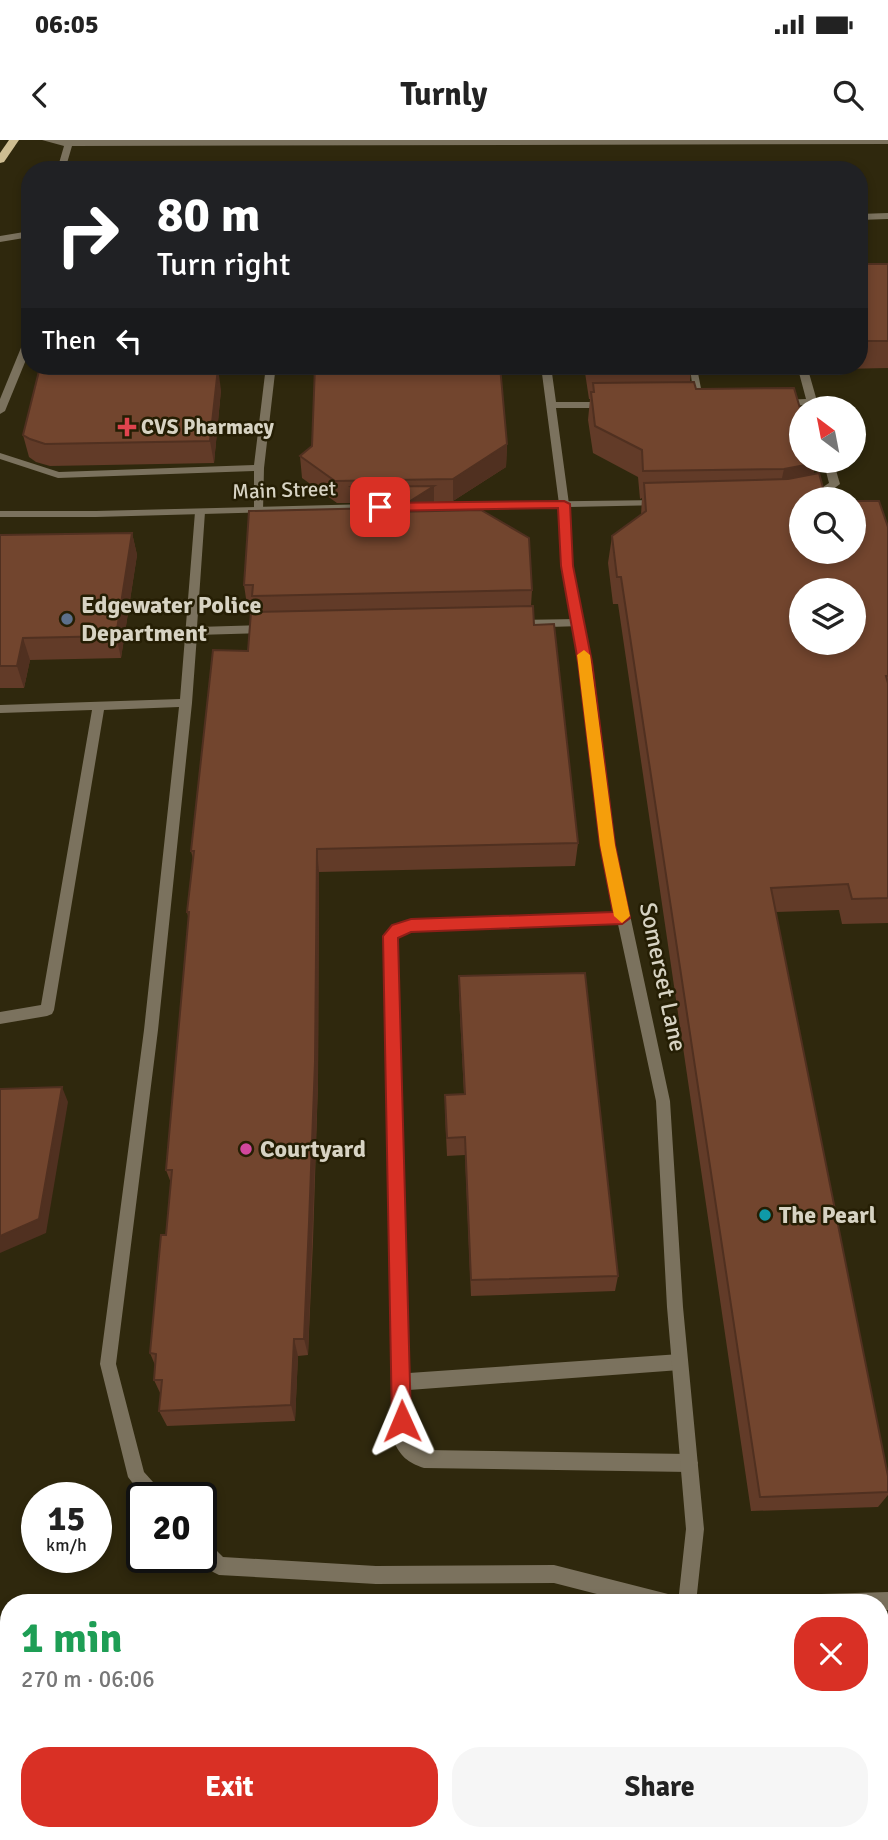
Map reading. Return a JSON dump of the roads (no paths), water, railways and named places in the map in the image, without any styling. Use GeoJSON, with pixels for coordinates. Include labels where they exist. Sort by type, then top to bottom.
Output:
{"type":"FeatureCollection","features":[{"type":"Feature","properties":{"kind":"main road"},"geometry":{"type":"LineString","coordinates":[[0,160],[14,140]]}},
{"type":"Feature","properties":{"kind":"street"},"geometry":{"type":"LineString","coordinates":[[46,140],[69,144],[888,142]]}},
{"type":"Feature","properties":{"kind":"street"},"geometry":{"type":"LineString","coordinates":[[64,161],[69,144]]}},
{"type":"Feature","properties":{"kind":"street"},"geometry":{"type":"LineString","coordinates":[[868,217],[888,216]]}},
{"type":"Feature","properties":{"kind":"street"},"geometry":{"type":"LineString","coordinates":[[0,239],[21,236]]}},
{"type":"Feature","properties":{"kind":"street"},"geometry":{"type":"LineString","coordinates":[[0,411],[21,370]]}},
{"type":"Feature","properties":{"kind":"street"},"geometry":{"type":"LineString","coordinates":[[259,510],[259,468],[270,375]]}},
{"type":"Feature","properties":{"kind":"street","name":"Somerset Lane"},"geometry":{"type":"LineString","coordinates":[[548,375],[564,504],[567,566],[585,662],[608,845],[663,1101],[680,1362],[695,1530],[688,1594]]}},
{"type":"Feature","properties":{"kind":"street"},"geometry":{"type":"LineString","coordinates":[[694,375],[698,404]]}},
{"type":"Feature","properties":{"kind":"street"},"geometry":{"type":"LineString","coordinates":[[803,375],[810,396]]}},
{"type":"Feature","properties":{"kind":"street"},"geometry":{"type":"LineString","coordinates":[[774,403],[789,404]]}},
{"type":"Feature","properties":{"kind":"street"},"geometry":{"type":"LineString","coordinates":[[685,404],[711,404]]}},
{"type":"Feature","properties":{"kind":"street"},"geometry":{"type":"LineString","coordinates":[[551,405],[618,405]]}},
{"type":"Feature","properties":{"kind":"street"},"geometry":{"type":"LineString","coordinates":[[0,456],[58,475],[259,468]]}},
{"type":"Feature","properties":{"kind":"street"},"geometry":{"type":"LineString","coordinates":[[403,506],[671,503]]}},
{"type":"Feature","properties":{"kind":"street","name":"Main Street"},"geometry":{"type":"LineString","coordinates":[[0,514],[377,507]]}},
{"type":"Feature","properties":{"kind":"street"},"geometry":{"type":"LineString","coordinates":[[142,1482],[137,1477],[108,1364],[151,1030],[186,703],[200,512]]}},
{"type":"Feature","properties":{"kind":"street"},"geometry":{"type":"LineString","coordinates":[[509,624],[578,623]]}},
{"type":"Feature","properties":{"kind":"street"},"geometry":{"type":"LineString","coordinates":[[191,631],[288,629]]}},
{"type":"Feature","properties":{"kind":"street"},"geometry":{"type":"LineString","coordinates":[[0,709],[186,703]]}},
{"type":"Feature","properties":{"kind":"street"},"geometry":{"type":"LineString","coordinates":[[0,1018],[47,1010],[99,706]]}},
{"type":"Feature","properties":{"kind":"street"},"geometry":{"type":"LineString","coordinates":[[622,918],[411,925],[397,929],[390,936],[402,1440],[410,1454],[424,1459],[689,1463]]}},
{"type":"Feature","properties":{"kind":"street"},"geometry":{"type":"LineString","coordinates":[[401,1382],[680,1362]]}},
{"type":"Feature","properties":{"kind":"street"},"geometry":{"type":"LineString","coordinates":[[217,1564],[376,1574],[554,1574],[633,1594]]}},
{"type":"Feature","properties":{"kind":"place","name":"CVS Pharmacy"},"geometry":{"type":"Point","coordinates":[127,427]}},
{"type":"Feature","properties":{"kind":"place","name":"Edgewater Police Department"},"geometry":{"type":"Point","coordinates":[67,619]}},
{"type":"Feature","properties":{"kind":"place","name":"Courtyard"},"geometry":{"type":"Point","coordinates":[246,1149]}},
{"type":"Feature","properties":{"kind":"place","name":"The Pearl"},"geometry":{"type":"Point","coordinates":[765,1215]}}]}
